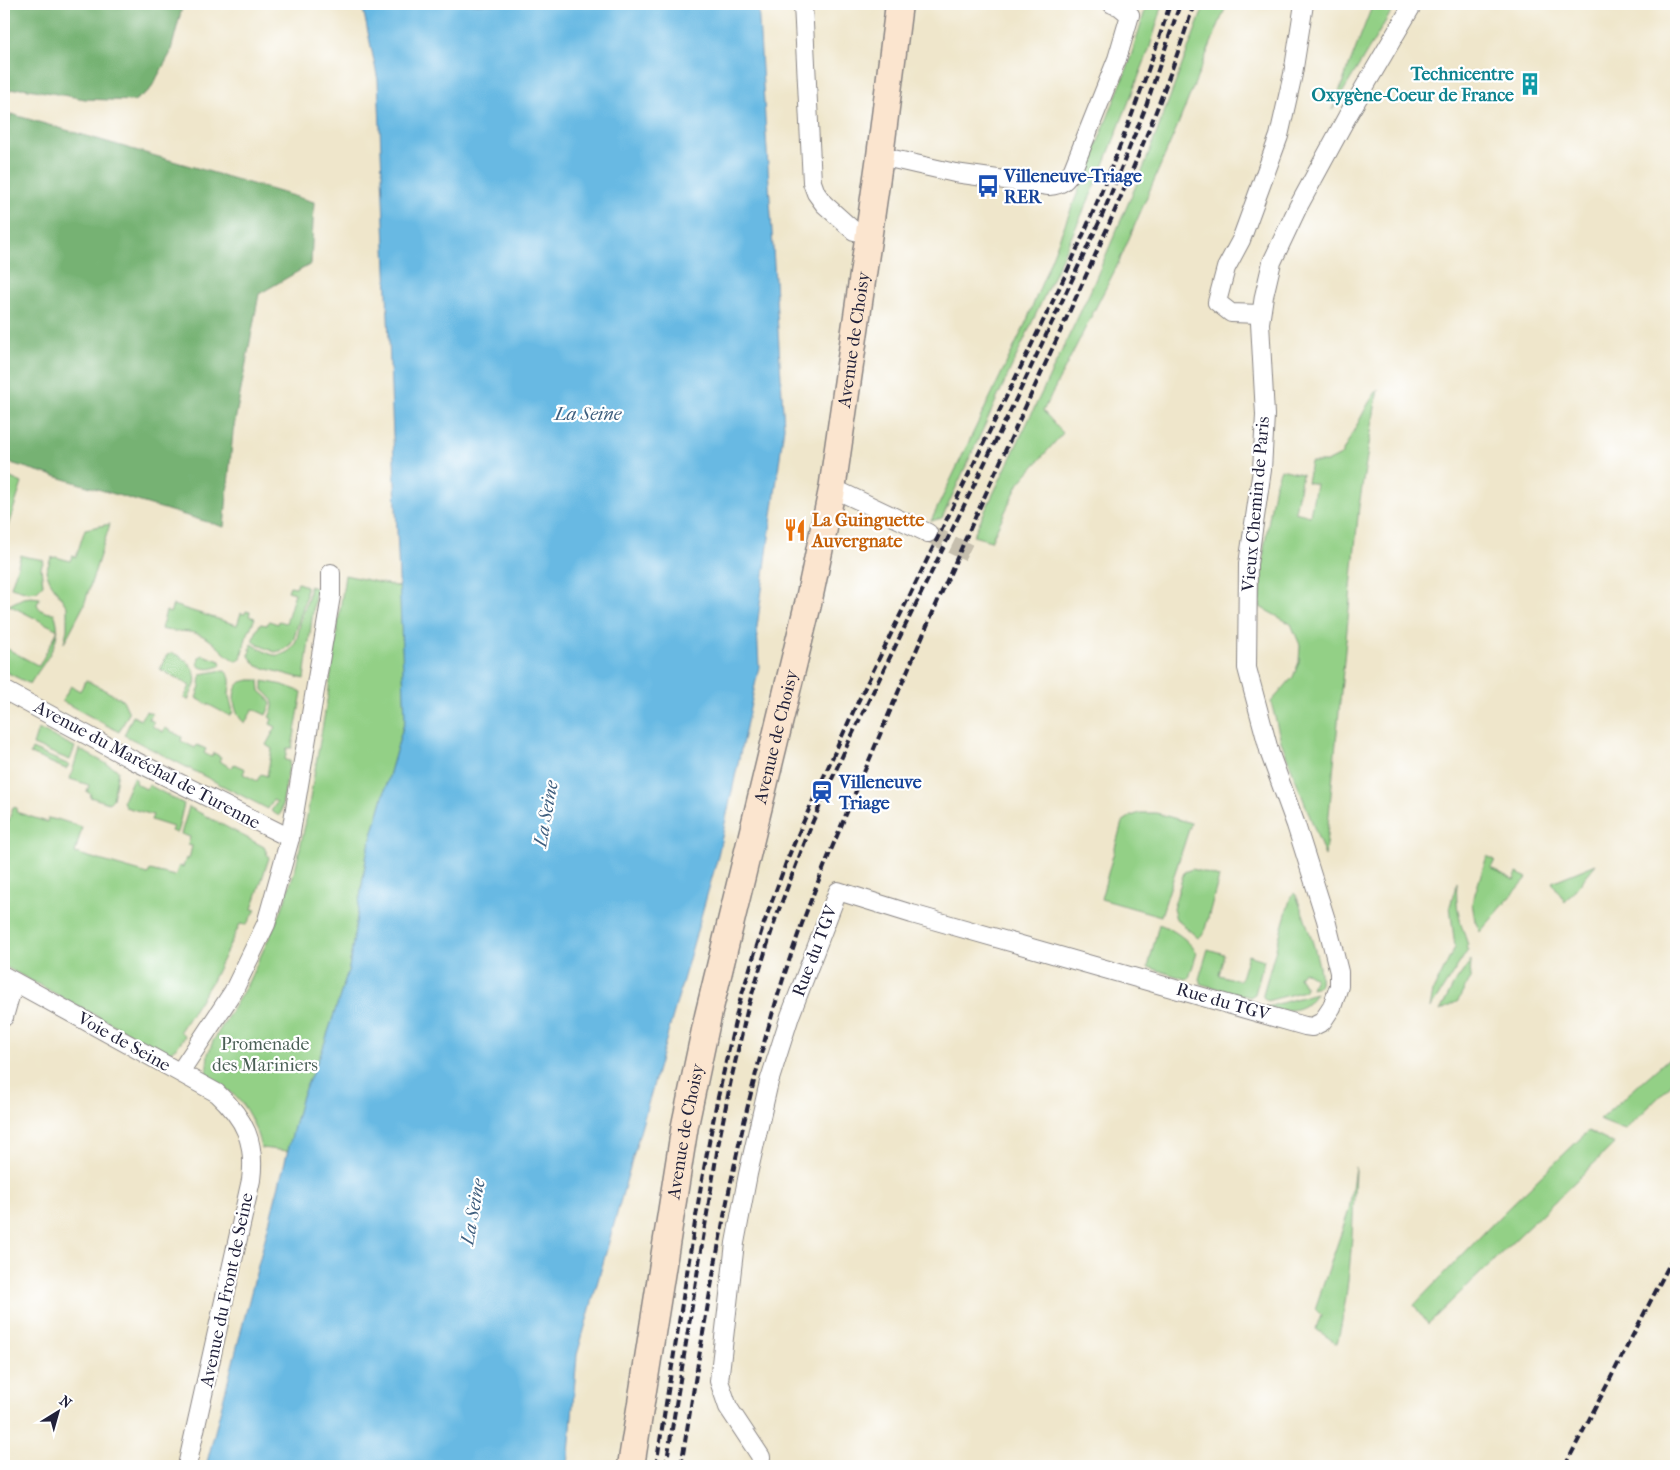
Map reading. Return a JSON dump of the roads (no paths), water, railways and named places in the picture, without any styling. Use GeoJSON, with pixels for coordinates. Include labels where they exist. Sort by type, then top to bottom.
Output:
{"type":"FeatureCollection","features":[{"type":"Feature","properties":{"kind":"main road","name":"Avenue de Choisy"},"geometry":{"type":"LineString","coordinates":[[631,1466],[695,1071],[808,604],[832,490],[900,4]]}},
{"type":"Feature","properties":{"kind":"street"},"geometry":{"type":"LineString","coordinates":[[803,4],[812,182],[816,193],[824,204],[854,231],[868,232]]}},
{"type":"Feature","properties":{"kind":"street"},"geometry":{"type":"LineString","coordinates":[[880,156],[955,173],[1049,186],[1063,182],[1069,177],[1088,132],[1116,59],[1130,15],[1119,6],[1112,4]]}},
{"type":"Feature","properties":{"kind":"street"},"geometry":{"type":"LineString","coordinates":[[1261,314],[1231,313],[1217,302],[1226,268],[1241,240],[1279,136],[1294,74],[1304,4]]}},
{"type":"Feature","properties":{"kind":"street","name":"Vieux Chemin de Paris"},"geometry":{"type":"LineString","coordinates":[[1322,1022],[1332,1008],[1340,986],[1339,972],[1326,920],[1296,825],[1270,754],[1247,668],[1248,564],[1262,470],[1264,433],[1260,323],[1272,262],[1298,207],[1412,4]]}},
{"type":"Feature","properties":{"kind":"street"},"geometry":{"type":"LineString","coordinates":[[832,490],[841,492],[928,533]]}},
{"type":"Feature","properties":{"kind":"street"},"geometry":{"type":"LineString","coordinates":[[180,1072],[233,992],[266,924],[290,838],[329,605],[331,573]]}},
{"type":"Feature","properties":{"kind":"street","name":"Avenue du Maréchal de Turenne"},"geometry":{"type":"LineString","coordinates":[[4,690],[133,760],[290,838]]}},
{"type":"Feature","properties":{"kind":"street","name":"Rue du TGV"},"geometry":{"type":"LineString","coordinates":[[760,1466],[761,1457],[728,1407],[719,1381],[735,1243],[748,1174],[769,1082],[790,1016],[838,891],[912,914],[1305,1026],[1312,1027],[1322,1022]]}},
{"type":"Feature","properties":{"kind":"street"},"geometry":{"type":"LineString","coordinates":[[4,1017],[9,979]]}},
{"type":"Feature","properties":{"kind":"street","name":"Voie de Seine"},"geometry":{"type":"LineString","coordinates":[[9,979],[217,1093],[239,1116]]}},
{"type":"Feature","properties":{"kind":"street","name":"Avenue du Front de Seine"},"geometry":{"type":"LineString","coordinates":[[187,1466],[251,1180],[252,1156],[250,1142],[239,1116]]}},
{"type":"Feature","properties":{"kind":"water","name":"La Seine"},"geometry":{"type":"Polygon","coordinates":[[[362,4],[758,4],[784,427],[757,627],[759,667],[717,860],[577,1355],[568,1466],[206,1466],[302,1096],[322,1051],[349,968],[367,853],[405,720],[378,80],[362,4]]]}},
{"type":"Feature","properties":{"kind":"tunnel"},"geometry":{"type":"LineString","coordinates":[[928,533],[971,554]]}},
{"type":"Feature","properties":{"kind":"railway"},"geometry":{"type":"LineString","coordinates":[[656,1466],[702,1179],[716,1106],[739,1004],[763,926],[787,860],[853,712],[1080,243],[1135,107],[1170,4]]}},
{"type":"Feature","properties":{"kind":"railway"},"geometry":{"type":"LineString","coordinates":[[666,1466],[718,1146],[731,1080],[748,1007],[776,917],[813,821],[850,739],[1016,399],[1102,216],[1145,109],[1180,4]]}},
{"type":"Feature","properties":{"kind":"railway"},"geometry":{"type":"LineString","coordinates":[[681,1466],[715,1264],[742,1130],[777,997],[799,932],[836,837],[934,609],[1141,150],[1194,4]]}},
{"type":"Feature","properties":{"kind":"railway"},"geometry":{"type":"LineString","coordinates":[[1565,1466],[1676,1252]]}},
{"type":"Feature","properties":{"kind":"place","name":"Technicentre Oxygène-Coeur de France"},"geometry":{"type":"Point","coordinates":[1530,84]}},
{"type":"Feature","properties":{"kind":"place","name":"Villeneuve-Triage RER"},"geometry":{"type":"Point","coordinates":[988,186]}},
{"type":"Feature","properties":{"kind":"place","name":"La Guinguette Auvergnate"},"geometry":{"type":"Point","coordinates":[795,530]}},
{"type":"Feature","properties":{"kind":"place","name":"Villeneuve Triage"},"geometry":{"type":"Point","coordinates":[822,792]}},
{"type":"Feature","properties":{"kind":"park label","name":"Promenade des Mariniers"},"geometry":{"type":"Point","coordinates":[265,1054]}}]}
